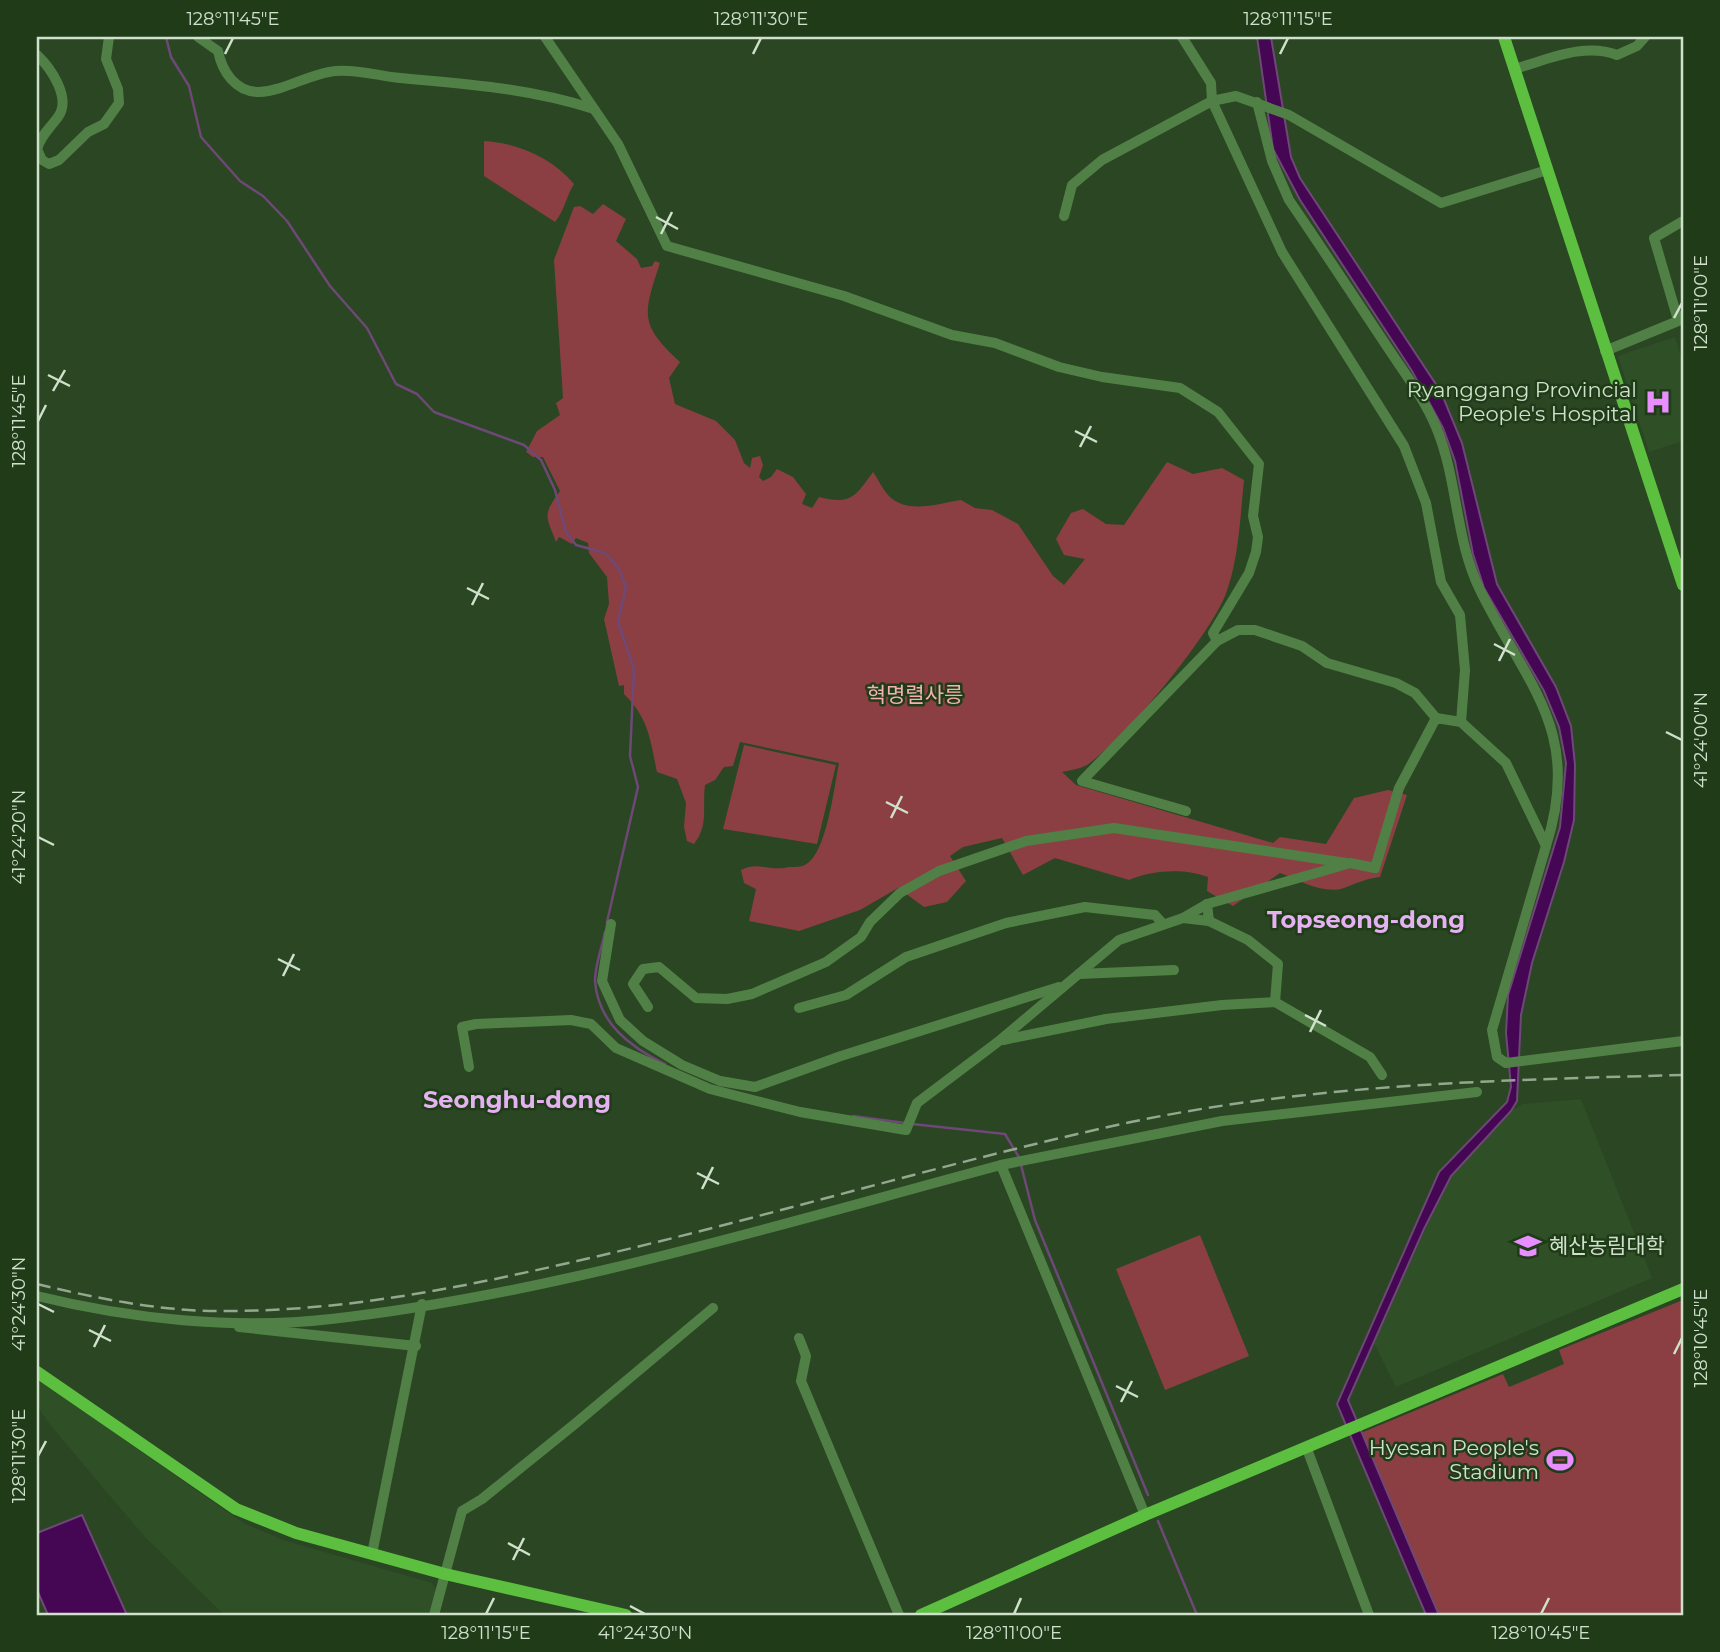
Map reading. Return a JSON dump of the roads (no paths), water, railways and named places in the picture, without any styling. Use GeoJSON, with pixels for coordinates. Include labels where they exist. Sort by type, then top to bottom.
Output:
{"type":"FeatureCollection","features":[{"type":"Feature","properties":{"kind":"main road"},"geometry":{"type":"LineString","coordinates":[[1504,37],[1605,351],[1678,557],[1683,585]]}},
{"type":"Feature","properties":{"kind":"main road"},"geometry":{"type":"LineString","coordinates":[[921,1615],[1145,1515],[1368,1424],[1683,1289]]}},
{"type":"Feature","properties":{"kind":"main road"},"geometry":{"type":"LineString","coordinates":[[37,1372],[236,1509],[296,1534],[445,1574],[626,1615]]}},
{"type":"Feature","properties":{"kind":"street"},"geometry":{"type":"LineString","coordinates":[[37,55],[51,68],[63,102],[59,116],[49,125],[37,149],[42,160],[49,164],[59,160],[113,115],[119,103],[118,89],[106,59],[109,37]]}},
{"type":"Feature","properties":{"kind":"street"},"geometry":{"type":"LineString","coordinates":[[198,37],[218,51],[221,68],[230,79],[244,89],[259,92],[307,76],[337,71],[511,89],[596,110]]}},
{"type":"Feature","properties":{"kind":"street"},"geometry":{"type":"LineString","coordinates":[[545,37],[618,144],[667,246],[844,296],[952,335],[995,343],[1059,367],[1102,377],[1180,388],[1218,412],[1259,464],[1253,516],[1258,537],[1256,552],[1243,584],[1213,633],[1217,640]]}},
{"type":"Feature","properties":{"kind":"street"},"geometry":{"type":"LineString","coordinates":[[1182,37],[1210,83],[1212,100],[1282,252],[1404,446],[1426,503],[1441,582],[1460,615],[1465,670],[1461,722]]}},
{"type":"Feature","properties":{"kind":"street"},"geometry":{"type":"LineString","coordinates":[[1514,69],[1579,51],[1604,50],[1617,55],[1637,46],[1645,37]]}},
{"type":"Feature","properties":{"kind":"street"},"geometry":{"type":"LineString","coordinates":[[1065,216],[1072,185],[1102,160],[1212,100],[1236,96],[1289,115],[1441,203],[1547,170]]}},
{"type":"Feature","properties":{"kind":"street"},"geometry":{"type":"LineString","coordinates":[[1259,103],[1272,161],[1289,200],[1436,426],[1452,475],[1479,589],[1539,694],[1554,732],[1560,765],[1555,819],[1492,1030],[1497,1057],[1506,1063],[1683,1041]]}},
{"type":"Feature","properties":{"kind":"street"},"geometry":{"type":"LineString","coordinates":[[1605,351],[1681,319],[1654,239],[1683,221]]}},
{"type":"Feature","properties":{"kind":"street"},"geometry":{"type":"LineString","coordinates":[[1186,811],[1082,781],[1217,640],[1238,630],[1255,631],[1301,646],[1327,663],[1405,688],[1415,693],[1436,718],[1461,722],[1506,763],[1546,846]]}},
{"type":"Feature","properties":{"kind":"street"},"geometry":{"type":"LineString","coordinates":[[648,1007],[633,984],[643,969],[659,967],[696,998],[727,999],[752,994],[826,962],[861,937],[870,922],[901,893],[930,877],[1026,841],[1114,828],[1375,868],[1399,788],[1436,718]]}},
{"type":"Feature","properties":{"kind":"street"},"geometry":{"type":"LineString","coordinates":[[469,1067],[461,1027],[570,1020],[591,1024],[616,1048],[710,1089],[800,1112],[907,1125],[917,1103],[999,1041],[1119,940],[1183,918],[1207,904],[1350,863]]}},
{"type":"Feature","properties":{"kind":"street"},"geometry":{"type":"LineString","coordinates":[[1207,904],[1209,921]]}},
{"type":"Feature","properties":{"kind":"street"},"geometry":{"type":"LineString","coordinates":[[799,1008],[846,995],[906,957],[1006,923],[1085,907],[1155,915],[1163,924]]}},
{"type":"Feature","properties":{"kind":"street"},"geometry":{"type":"LineString","coordinates":[[1183,918],[1209,921],[1248,940],[1278,964],[1275,1002]]}},
{"type":"Feature","properties":{"kind":"street"},"geometry":{"type":"LineString","coordinates":[[611,924],[602,981],[620,1020],[643,1041],[682,1065],[720,1081],[755,1087],[841,1056],[1066,985]]}},
{"type":"Feature","properties":{"kind":"street"},"geometry":{"type":"LineString","coordinates":[[1079,974],[1174,970]]}},
{"type":"Feature","properties":{"kind":"street"},"geometry":{"type":"LineString","coordinates":[[999,1041],[1106,1019],[1222,1005],[1275,1002],[1370,1057],[1382,1075]]}},
{"type":"Feature","properties":{"kind":"street"},"geometry":{"type":"LineString","coordinates":[[214,1322],[330,1320],[489,1294],[652,1257],[1020,1161],[1223,1121],[1477,1093]]}},
{"type":"Feature","properties":{"kind":"street"},"geometry":{"type":"LineString","coordinates":[[1001,1165],[1145,1515]]}},
{"type":"Feature","properties":{"kind":"street"},"geometry":{"type":"LineString","coordinates":[[37,1296],[86,1308],[416,1346]]}},
{"type":"Feature","properties":{"kind":"street"},"geometry":{"type":"LineString","coordinates":[[372,1554],[416,1346],[422,1304]]}},
{"type":"Feature","properties":{"kind":"street"},"geometry":{"type":"LineString","coordinates":[[434,1615],[462,1511],[482,1499],[566,1432],[713,1308]]}},
{"type":"Feature","properties":{"kind":"street"},"geometry":{"type":"LineString","coordinates":[[799,1338],[806,1356],[801,1381],[899,1615]]}},
{"type":"Feature","properties":{"kind":"street"},"geometry":{"type":"LineString","coordinates":[[1307,1449],[1369,1615]]}},
{"type":"Feature","properties":{"kind":"waterway"},"geometry":{"type":"LineString","coordinates":[[166,37],[171,57],[189,86],[201,137],[240,181],[263,196],[287,221],[330,286],[367,328],[396,384],[417,394],[434,412],[524,445],[541,460],[555,490],[566,532],[576,545],[605,553],[618,567],[626,587],[618,622],[634,669],[630,756],[638,787],[607,922]]}},
{"type":"Feature","properties":{"kind":"waterway"},"geometry":{"type":"LineString","coordinates":[[605,932],[595,981],[602,1009],[609,1021],[628,1041],[665,1064]]}},
{"type":"Feature","properties":{"kind":"waterway"},"geometry":{"type":"LineString","coordinates":[[853,1116],[905,1123]]}},
{"type":"Feature","properties":{"kind":"waterway"},"geometry":{"type":"LineString","coordinates":[[912,1124],[1005,1134],[1020,1159]]}},
{"type":"Feature","properties":{"kind":"waterway"},"geometry":{"type":"LineString","coordinates":[[1021,1165],[1035,1220],[1148,1495]]}},
{"type":"Feature","properties":{"kind":"waterway"},"geometry":{"type":"LineString","coordinates":[[1158,1521],[1197,1615]]}},
{"type":"Feature","properties":{"kind":"railway"},"geometry":{"type":"LineString","coordinates":[[37,1284],[127,1303],[173,1309],[265,1310],[355,1303],[444,1289],[577,1261],[1061,1138],[1199,1109],[1268,1099],[1406,1086],[1683,1075]]}},
{"type":"Feature","properties":{"kind":"place","name":"Ryanggang Provincial People's Hospital"},"geometry":{"type":"Point","coordinates":[1658,402]}},
{"type":"Feature","properties":{"kind":"place","name":"혜산농림대학"},"geometry":{"type":"Point","coordinates":[1528,1246]}},
{"type":"Feature","properties":{"kind":"place","name":"Hyesan People's Stadium"},"geometry":{"type":"Point","coordinates":[1560,1460]}},
{"type":"Feature","properties":{"kind":"district","name":"Topseong-dong"},"geometry":{"type":"Point","coordinates":[1366,920]}},
{"type":"Feature","properties":{"kind":"district","name":"Seonghu-dong"},"geometry":{"type":"Point","coordinates":[517,1100]}},
{"type":"Feature","properties":{"kind":"park label","name":"혁명렬사릉"},"geometry":{"type":"Point","coordinates":[915,695]}}]}
